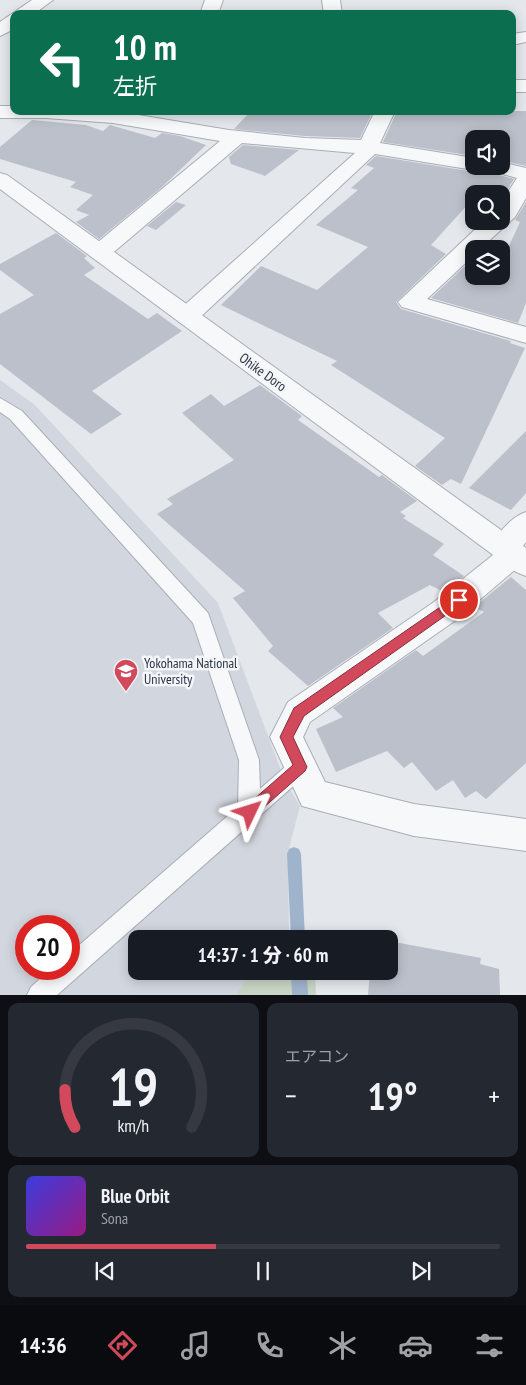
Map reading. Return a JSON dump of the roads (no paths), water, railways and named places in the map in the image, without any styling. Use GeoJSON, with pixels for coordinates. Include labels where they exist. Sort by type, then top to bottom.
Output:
{"type":"FeatureCollection","features":[{"type":"Feature","properties":{"kind":"street"},"geometry":{"type":"LineString","coordinates":[[28,10],[44,0]]}},
{"type":"Feature","properties":{"kind":"street"},"geometry":{"type":"LineString","coordinates":[[123,115],[237,137],[305,144],[368,147],[465,163]]}},
{"type":"Feature","properties":{"kind":"street"},"geometry":{"type":"LineString","coordinates":[[187,316],[364,155],[383,115]]}},
{"type":"Feature","properties":{"kind":"street"},"geometry":{"type":"LineString","coordinates":[[100,252],[237,137]]}},
{"type":"Feature","properties":{"kind":"street"},"geometry":{"type":"LineString","coordinates":[[510,170],[526,174]]}},
{"type":"Feature","properties":{"kind":"street","name":"Ohike Doro"},"geometry":{"type":"LineString","coordinates":[[0,179],[514,556]]}},
{"type":"Feature","properties":{"kind":"street"},"geometry":{"type":"LineString","coordinates":[[510,207],[526,180]]}},
{"type":"Feature","properties":{"kind":"street"},"geometry":{"type":"LineString","coordinates":[[487,230],[410,302],[526,335]]}},
{"type":"Feature","properties":{"kind":"street"},"geometry":{"type":"LineString","coordinates":[[526,523],[514,556],[445,611],[299,712],[286,737],[314,795],[414,820],[526,835]]}},
{"type":"Feature","properties":{"kind":"lane"},"geometry":{"type":"LineString","coordinates":[[0,404],[16,415],[201,619],[249,760],[250,812]]}},
{"type":"Feature","properties":{"kind":"lane"},"geometry":{"type":"LineString","coordinates":[[39,995],[300,767]]}},
{"type":"Feature","properties":{"kind":"waterway"},"geometry":{"type":"LineString","coordinates":[[294,854],[298,930]]}},
{"type":"Feature","properties":{"kind":"waterway"},"geometry":{"type":"LineString","coordinates":[[299,980],[300,995]]}},
{"type":"Feature","properties":{"kind":"place","name":"Yokohama National University"},"geometry":{"type":"Point","coordinates":[126,692]}}]}
